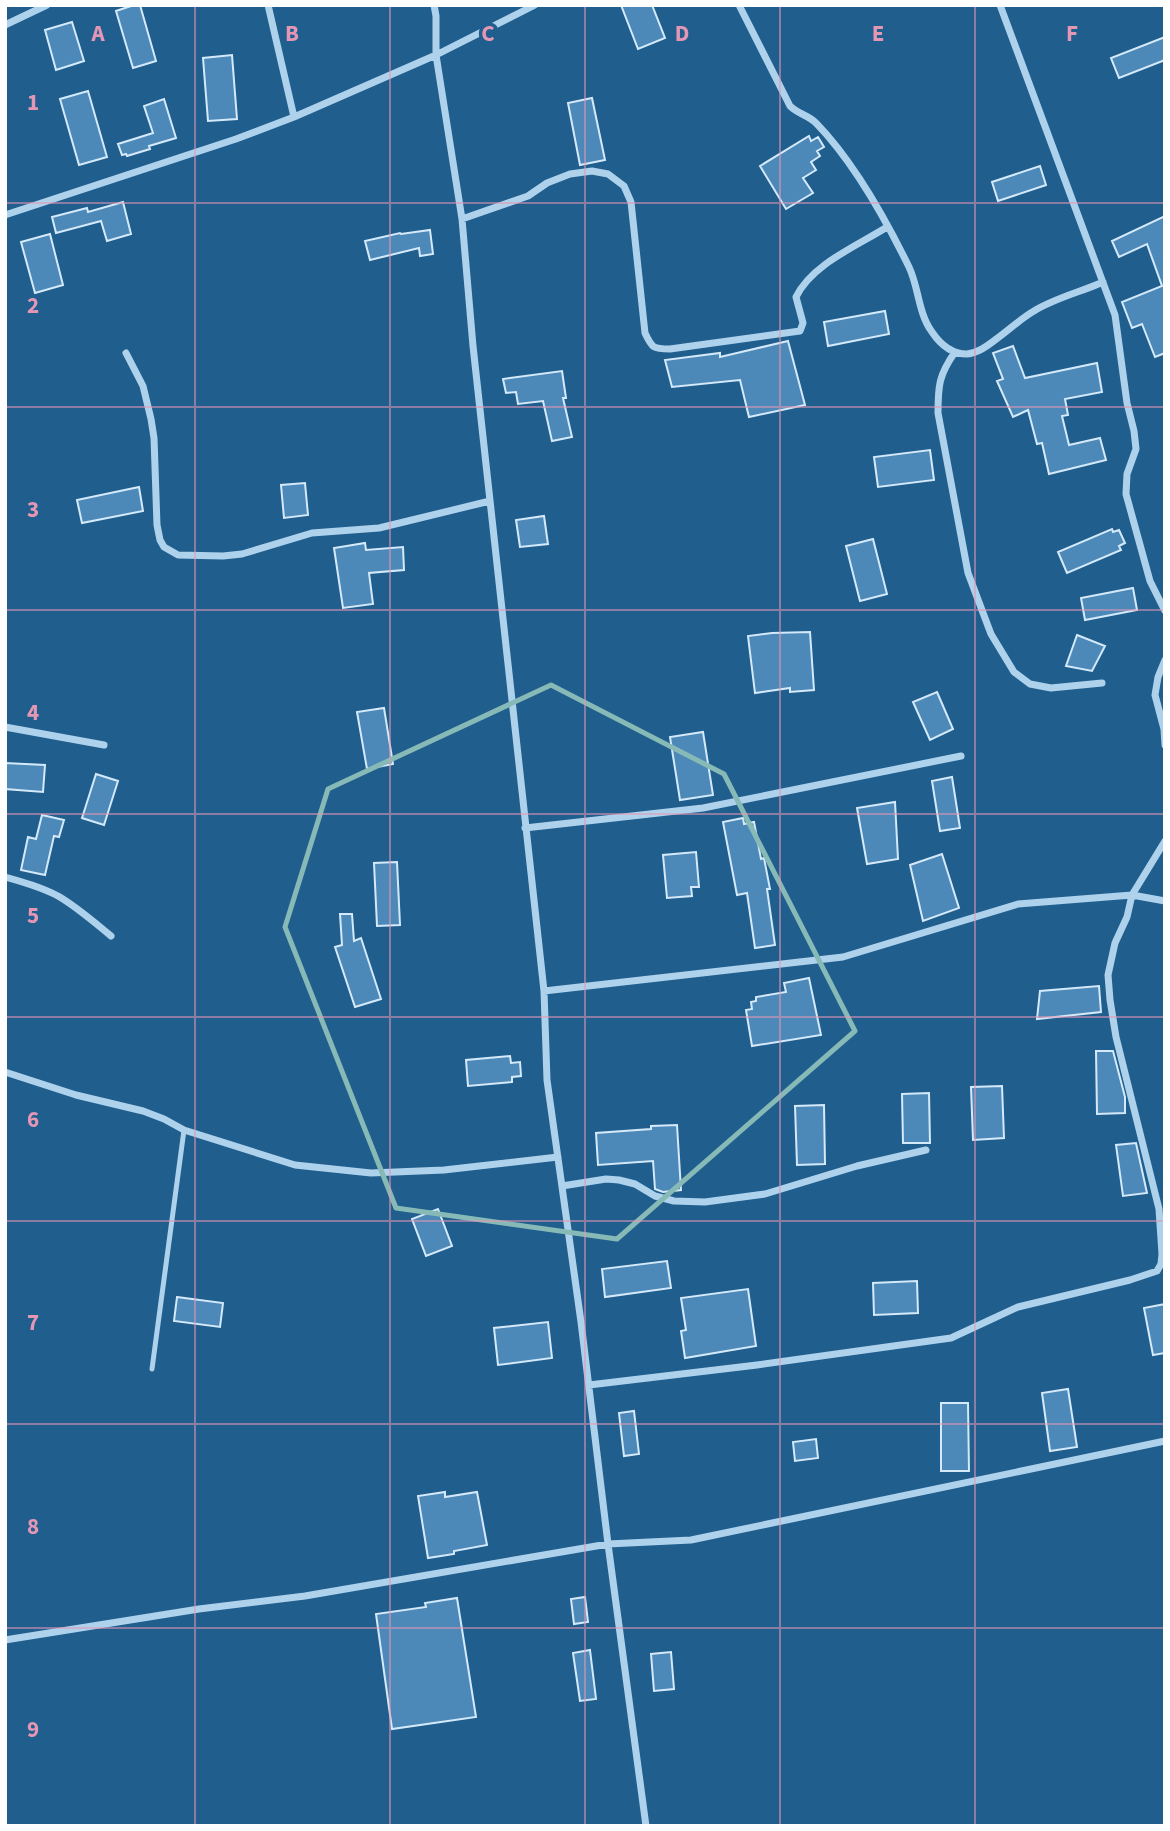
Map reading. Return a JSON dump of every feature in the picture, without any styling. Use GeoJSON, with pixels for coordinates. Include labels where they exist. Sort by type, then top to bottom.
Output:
{"type":"FeatureCollection","features":[{"type":"Feature","properties":{"kind":"street"},"geometry":{"type":"LineString","coordinates":[[5,25],[47,5]]}},
{"type":"Feature","properties":{"kind":"street"},"geometry":{"type":"LineString","coordinates":[[268,5],[294,117]]}},
{"type":"Feature","properties":{"kind":"street"},"geometry":{"type":"LineString","coordinates":[[434,5],[436,55],[462,219],[473,346],[544,991],[547,1080],[646,1826]]}},
{"type":"Feature","properties":{"kind":"street"},"geometry":{"type":"LineString","coordinates":[[5,215],[236,139],[294,117],[436,55],[535,5]]}},
{"type":"Feature","properties":{"kind":"street"},"geometry":{"type":"LineString","coordinates":[[739,5],[790,106],[811,118],[855,173],[910,269],[923,318],[945,347],[967,354],[980,351],[1034,311],[1103,282]]}},
{"type":"Feature","properties":{"kind":"street"},"geometry":{"type":"LineString","coordinates":[[1000,5],[1115,315],[1136,449],[1128,474],[1126,494],[1150,581],[1165,611]]}},
{"type":"Feature","properties":{"kind":"street"},"geometry":{"type":"LineString","coordinates":[[462,219],[528,197],[547,183],[570,174],[592,171],[608,174],[624,186],[631,202],[645,333],[651,345],[657,349],[800,331],[803,323],[796,297],[806,280],[827,263],[887,227]]}},
{"type":"Feature","properties":{"kind":"street"},"geometry":{"type":"LineString","coordinates":[[956,352],[944,368],[938,387],[938,413],[968,573],[990,634],[1014,671],[1030,684],[1051,688],[1102,683]]}},
{"type":"Feature","properties":{"kind":"street"},"geometry":{"type":"LineString","coordinates":[[126,354],[144,386],[151,419],[159,533],[164,547],[178,555],[242,554],[312,534],[379,528],[490,501]]}},
{"type":"Feature","properties":{"kind":"street"},"geometry":{"type":"LineString","coordinates":[[1165,660],[1155,695],[1164,729],[1165,745]]}},
{"type":"Feature","properties":{"kind":"street"},"geometry":{"type":"LineString","coordinates":[[5,727],[104,746]]}},
{"type":"Feature","properties":{"kind":"street"},"geometry":{"type":"LineString","coordinates":[[525,828],[703,808],[961,756]]}},
{"type":"Feature","properties":{"kind":"street"},"geometry":{"type":"LineString","coordinates":[[589,1385],[757,1366],[951,1338],[1018,1307],[1157,1271],[1162,1254],[1159,1209],[1116,1037],[1108,975],[1115,943],[1127,917],[1132,895],[1165,841]]}},
{"type":"Feature","properties":{"kind":"street"},"geometry":{"type":"LineString","coordinates":[[5,877],[56,895],[111,936]]}},
{"type":"Feature","properties":{"kind":"street"},"geometry":{"type":"LineString","coordinates":[[544,991],[843,957],[1017,904],[1132,895],[1165,901]]}},
{"type":"Feature","properties":{"kind":"street"},"geometry":{"type":"LineString","coordinates":[[5,1072],[76,1095],[143,1111],[184,1130],[295,1165],[372,1173],[444,1170],[558,1157]]}},
{"type":"Feature","properties":{"kind":"street"},"geometry":{"type":"LineString","coordinates":[[562,1185],[606,1179],[619,1180],[635,1184],[655,1196],[674,1201],[705,1202],[765,1194],[857,1166],[926,1150]]}},
{"type":"Feature","properties":{"kind":"street"},"geometry":{"type":"LineString","coordinates":[[5,1640],[199,1609],[305,1596],[608,1544],[691,1540],[1165,1441]]}},
{"type":"Feature","properties":{"kind":"lane"},"geometry":{"type":"LineString","coordinates":[[152,1369],[184,1130]]}},
{"type":"Feature","properties":{"kind":"highlighted area"},"geometry":{"type":"Polygon","coordinates":[[[551,685],[724,774],[855,1031],[617,1239],[396,1208],[285,927],[328,789],[551,685]]]}},
{"type":"Feature","properties":{"kind":"building"},"geometry":{"type":"Polygon","coordinates":[[[140,5],[156,61],[133,68],[116,11],[140,5]]]}},
{"type":"Feature","properties":{"kind":"building"},"geometry":{"type":"Polygon","coordinates":[[[621,5],[652,5],[665,38],[638,49],[621,5]]]}},
{"type":"Feature","properties":{"kind":"building"},"geometry":{"type":"Polygon","coordinates":[[[72,22],[84,61],[56,70],[45,30],[72,22]]]}},
{"type":"Feature","properties":{"kind":"building"},"geometry":{"type":"Polygon","coordinates":[[[1165,37],[1165,60],[1119,78],[1111,58],[1165,37]]]}},
{"type":"Feature","properties":{"kind":"building"},"geometry":{"type":"Polygon","coordinates":[[[232,55],[237,119],[208,121],[203,58],[232,55]]]}},
{"type":"Feature","properties":{"kind":"building"},"geometry":{"type":"Polygon","coordinates":[[[88,91],[107,157],[79,165],[60,99],[88,91]]]}},
{"type":"Feature","properties":{"kind":"building"},"geometry":{"type":"Polygon","coordinates":[[[592,98],[605,160],[580,165],[568,103],[592,98]]]}},
{"type":"Feature","properties":{"kind":"building"},"geometry":{"type":"Polygon","coordinates":[[[164,99],[176,138],[149,146],[150,149],[122,155],[118,144],[153,133],[144,106],[164,99]]]}},
{"type":"Feature","properties":{"kind":"building"},"geometry":{"type":"Polygon","coordinates":[[[809,136],[811,141],[818,137],[824,147],[817,151],[820,156],[811,162],[816,170],[803,178],[813,193],[786,209],[760,166],[809,136]]]}},
{"type":"Feature","properties":{"kind":"building"},"geometry":{"type":"Polygon","coordinates":[[[1040,166],[1046,185],[998,201],[992,182],[1040,166]]]}},
{"type":"Feature","properties":{"kind":"building"},"geometry":{"type":"Polygon","coordinates":[[[123,202],[131,234],[107,241],[101,221],[56,233],[52,217],[87,208],[88,212],[123,202]]]}},
{"type":"Feature","properties":{"kind":"building"},"geometry":{"type":"Polygon","coordinates":[[[1165,216],[1165,353],[1155,357],[1142,324],[1132,328],[1122,302],[1162,286],[1147,244],[1119,257],[1112,241],[1165,216]]]}},
{"type":"Feature","properties":{"kind":"building"},"geometry":{"type":"Polygon","coordinates":[[[430,230],[433,254],[420,256],[419,248],[370,260],[365,241],[430,230]]]}},
{"type":"Feature","properties":{"kind":"building"},"geometry":{"type":"Polygon","coordinates":[[[50,234],[63,285],[35,293],[21,242],[50,234]]]}},
{"type":"Feature","properties":{"kind":"building"},"geometry":{"type":"Polygon","coordinates":[[[885,311],[889,334],[828,346],[824,322],[885,311]]]}},
{"type":"Feature","properties":{"kind":"building"},"geometry":{"type":"Polygon","coordinates":[[[788,341],[805,405],[749,417],[740,380],[672,387],[665,360],[720,353],[720,357],[788,341]]]}},
{"type":"Feature","properties":{"kind":"building"},"geometry":{"type":"Polygon","coordinates":[[[1013,346],[1025,378],[1097,363],[1102,392],[1065,399],[1068,415],[1062,416],[1069,445],[1100,438],[1106,460],[1049,474],[1042,443],[1037,444],[1028,410],[1013,417],[997,381],[1003,379],[993,353],[1013,346]]]}},
{"type":"Feature","properties":{"kind":"building"},"geometry":{"type":"Polygon","coordinates":[[[562,371],[566,398],[563,398],[572,437],[552,441],[543,401],[518,404],[516,392],[506,393],[503,379],[562,371]]]}},
{"type":"Feature","properties":{"kind":"building"},"geometry":{"type":"Polygon","coordinates":[[[930,450],[934,480],[878,487],[874,457],[930,450]]]}},
{"type":"Feature","properties":{"kind":"building"},"geometry":{"type":"Polygon","coordinates":[[[305,483],[308,515],[284,518],[281,485],[305,483]]]}},
{"type":"Feature","properties":{"kind":"building"},"geometry":{"type":"Polygon","coordinates":[[[139,487],[143,511],[82,523],[77,500],[139,487]]]}},
{"type":"Feature","properties":{"kind":"building"},"geometry":{"type":"Polygon","coordinates":[[[544,516],[548,544],[520,547],[516,520],[544,516]]]}},
{"type":"Feature","properties":{"kind":"building"},"geometry":{"type":"Polygon","coordinates":[[[1112,529],[1113,532],[1119,530],[1125,543],[1119,546],[1121,550],[1067,573],[1058,552],[1112,529]]]}},
{"type":"Feature","properties":{"kind":"building"},"geometry":{"type":"Polygon","coordinates":[[[873,539],[887,594],[860,601],[846,546],[873,539]]]}},
{"type":"Feature","properties":{"kind":"building"},"geometry":{"type":"Polygon","coordinates":[[[365,543],[366,550],[403,547],[404,570],[369,573],[373,604],[343,608],[334,548],[365,543]]]}},
{"type":"Feature","properties":{"kind":"building"},"geometry":{"type":"Polygon","coordinates":[[[1133,588],[1137,610],[1085,620],[1081,598],[1133,588]]]}},
{"type":"Feature","properties":{"kind":"building"},"geometry":{"type":"Polygon","coordinates":[[[810,632],[814,690],[790,692],[790,688],[755,693],[748,636],[810,632]]]}},
{"type":"Feature","properties":{"kind":"building"},"geometry":{"type":"Polygon","coordinates":[[[1077,635],[1105,646],[1092,671],[1066,666],[1077,635]]]}},
{"type":"Feature","properties":{"kind":"building"},"geometry":{"type":"Polygon","coordinates":[[[937,692],[953,729],[930,740],[913,702],[937,692]]]}},
{"type":"Feature","properties":{"kind":"building"},"geometry":{"type":"Polygon","coordinates":[[[384,708],[393,764],[367,769],[357,712],[384,708]]]}},
{"type":"Feature","properties":{"kind":"building"},"geometry":{"type":"Polygon","coordinates":[[[703,732],[713,795],[680,800],[670,737],[703,732]]]}},
{"type":"Feature","properties":{"kind":"building"},"geometry":{"type":"Polygon","coordinates":[[[5,763],[45,765],[43,792],[5,789],[5,763]]]}},
{"type":"Feature","properties":{"kind":"building"},"geometry":{"type":"Polygon","coordinates":[[[96,774],[118,781],[104,825],[82,818],[96,774]]]}},
{"type":"Feature","properties":{"kind":"building"},"geometry":{"type":"Polygon","coordinates":[[[952,777],[960,828],[940,831],[932,781],[952,777]]]}},
{"type":"Feature","properties":{"kind":"building"},"geometry":{"type":"Polygon","coordinates":[[[895,802],[898,859],[867,864],[857,808],[895,802]]]}},
{"type":"Feature","properties":{"kind":"building"},"geometry":{"type":"Polygon","coordinates":[[[42,815],[64,820],[59,837],[54,836],[45,875],[21,870],[28,837],[36,839],[42,815]]]}},
{"type":"Feature","properties":{"kind":"building"},"geometry":{"type":"Polygon","coordinates":[[[743,818],[744,824],[754,822],[761,859],[764,858],[775,945],[755,948],[747,893],[737,895],[723,822],[743,818]]]}},
{"type":"Feature","properties":{"kind":"building"},"geometry":{"type":"Polygon","coordinates":[[[696,852],[699,887],[691,887],[692,896],[667,898],[663,855],[696,852]]]}},
{"type":"Feature","properties":{"kind":"building"},"geometry":{"type":"Polygon","coordinates":[[[942,854],[959,908],[923,921],[910,865],[942,854]]]}},
{"type":"Feature","properties":{"kind":"building"},"geometry":{"type":"Polygon","coordinates":[[[397,862],[400,925],[377,926],[374,863],[397,862]]]}},
{"type":"Feature","properties":{"kind":"building"},"geometry":{"type":"Polygon","coordinates":[[[340,914],[352,914],[354,941],[361,938],[381,999],[355,1007],[335,947],[342,945],[340,914]]]}},
{"type":"Feature","properties":{"kind":"building"},"geometry":{"type":"Polygon","coordinates":[[[809,978],[821,1035],[752,1046],[746,1010],[752,1009],[751,1002],[756,1001],[756,997],[786,992],[784,983],[809,978]]]}},
{"type":"Feature","properties":{"kind":"building"},"geometry":{"type":"Polygon","coordinates":[[[1099,986],[1101,1012],[1037,1019],[1040,991],[1099,986]]]}},
{"type":"Feature","properties":{"kind":"building"},"geometry":{"type":"Polygon","coordinates":[[[1096,1051],[1113,1051],[1125,1097],[1125,1113],[1097,1114],[1096,1051]]]}},
{"type":"Feature","properties":{"kind":"building"},"geometry":{"type":"Polygon","coordinates":[[[510,1056],[511,1063],[520,1062],[521,1076],[512,1077],[512,1082],[468,1086],[466,1060],[510,1056]]]}},
{"type":"Feature","properties":{"kind":"building"},"geometry":{"type":"Polygon","coordinates":[[[1002,1086],[1004,1138],[973,1140],[971,1087],[1002,1086]]]}},
{"type":"Feature","properties":{"kind":"building"},"geometry":{"type":"Polygon","coordinates":[[[929,1093],[930,1143],[903,1143],[902,1094],[929,1093]]]}},
{"type":"Feature","properties":{"kind":"building"},"geometry":{"type":"Polygon","coordinates":[[[824,1105],[825,1164],[797,1165],[795,1106],[824,1105]]]}},
{"type":"Feature","properties":{"kind":"building"},"geometry":{"type":"Polygon","coordinates":[[[677,1125],[681,1190],[663,1192],[655,1189],[653,1161],[598,1165],[596,1133],[677,1125]]]}},
{"type":"Feature","properties":{"kind":"building"},"geometry":{"type":"Polygon","coordinates":[[[1136,1143],[1147,1193],[1123,1196],[1116,1145],[1136,1143]]]}},
{"type":"Feature","properties":{"kind":"building"},"geometry":{"type":"Polygon","coordinates":[[[438,1209],[452,1246],[426,1256],[412,1219],[438,1209]]]}},
{"type":"Feature","properties":{"kind":"building"},"geometry":{"type":"Polygon","coordinates":[[[667,1261],[671,1288],[605,1297],[602,1269],[667,1261]]]}},
{"type":"Feature","properties":{"kind":"building"},"geometry":{"type":"Polygon","coordinates":[[[917,1281],[918,1313],[874,1315],[873,1283],[917,1281]]]}},
{"type":"Feature","properties":{"kind":"building"},"geometry":{"type":"Polygon","coordinates":[[[748,1289],[756,1346],[685,1358],[681,1331],[686,1330],[681,1298],[748,1289]]]}},
{"type":"Feature","properties":{"kind":"building"},"geometry":{"type":"Polygon","coordinates":[[[177,1297],[223,1303],[220,1327],[174,1321],[177,1297]]]}},
{"type":"Feature","properties":{"kind":"building"},"geometry":{"type":"Polygon","coordinates":[[[1165,1304],[1165,1353],[1153,1355],[1144,1308],[1165,1304]]]}},
{"type":"Feature","properties":{"kind":"building"},"geometry":{"type":"Polygon","coordinates":[[[548,1322],[552,1358],[498,1365],[494,1328],[548,1322]]]}},
{"type":"Feature","properties":{"kind":"building"},"geometry":{"type":"Polygon","coordinates":[[[1068,1389],[1077,1447],[1050,1451],[1042,1393],[1068,1389]]]}},
{"type":"Feature","properties":{"kind":"building"},"geometry":{"type":"Polygon","coordinates":[[[941,1403],[968,1403],[969,1471],[941,1471],[941,1403]]]}},
{"type":"Feature","properties":{"kind":"building"},"geometry":{"type":"Polygon","coordinates":[[[634,1411],[639,1454],[624,1456],[619,1413],[634,1411]]]}},
{"type":"Feature","properties":{"kind":"building"},"geometry":{"type":"Polygon","coordinates":[[[816,1439],[818,1458],[795,1461],[793,1442],[816,1439]]]}},
{"type":"Feature","properties":{"kind":"building"},"geometry":{"type":"Polygon","coordinates":[[[445,1492],[445,1497],[477,1492],[487,1545],[428,1558],[418,1496],[445,1492]]]}},
{"type":"Feature","properties":{"kind":"building"},"geometry":{"type":"Polygon","coordinates":[[[585,1597],[588,1622],[574,1624],[571,1599],[585,1597]]]}},
{"type":"Feature","properties":{"kind":"building"},"geometry":{"type":"Polygon","coordinates":[[[457,1598],[476,1717],[392,1729],[376,1614],[426,1607],[425,1603],[457,1598]]]}},
{"type":"Feature","properties":{"kind":"building"},"geometry":{"type":"Polygon","coordinates":[[[590,1650],[596,1699],[580,1701],[573,1653],[590,1650]]]}},
{"type":"Feature","properties":{"kind":"building"},"geometry":{"type":"Polygon","coordinates":[[[671,1652],[674,1689],[654,1691],[651,1654],[671,1652]]]}}]}
